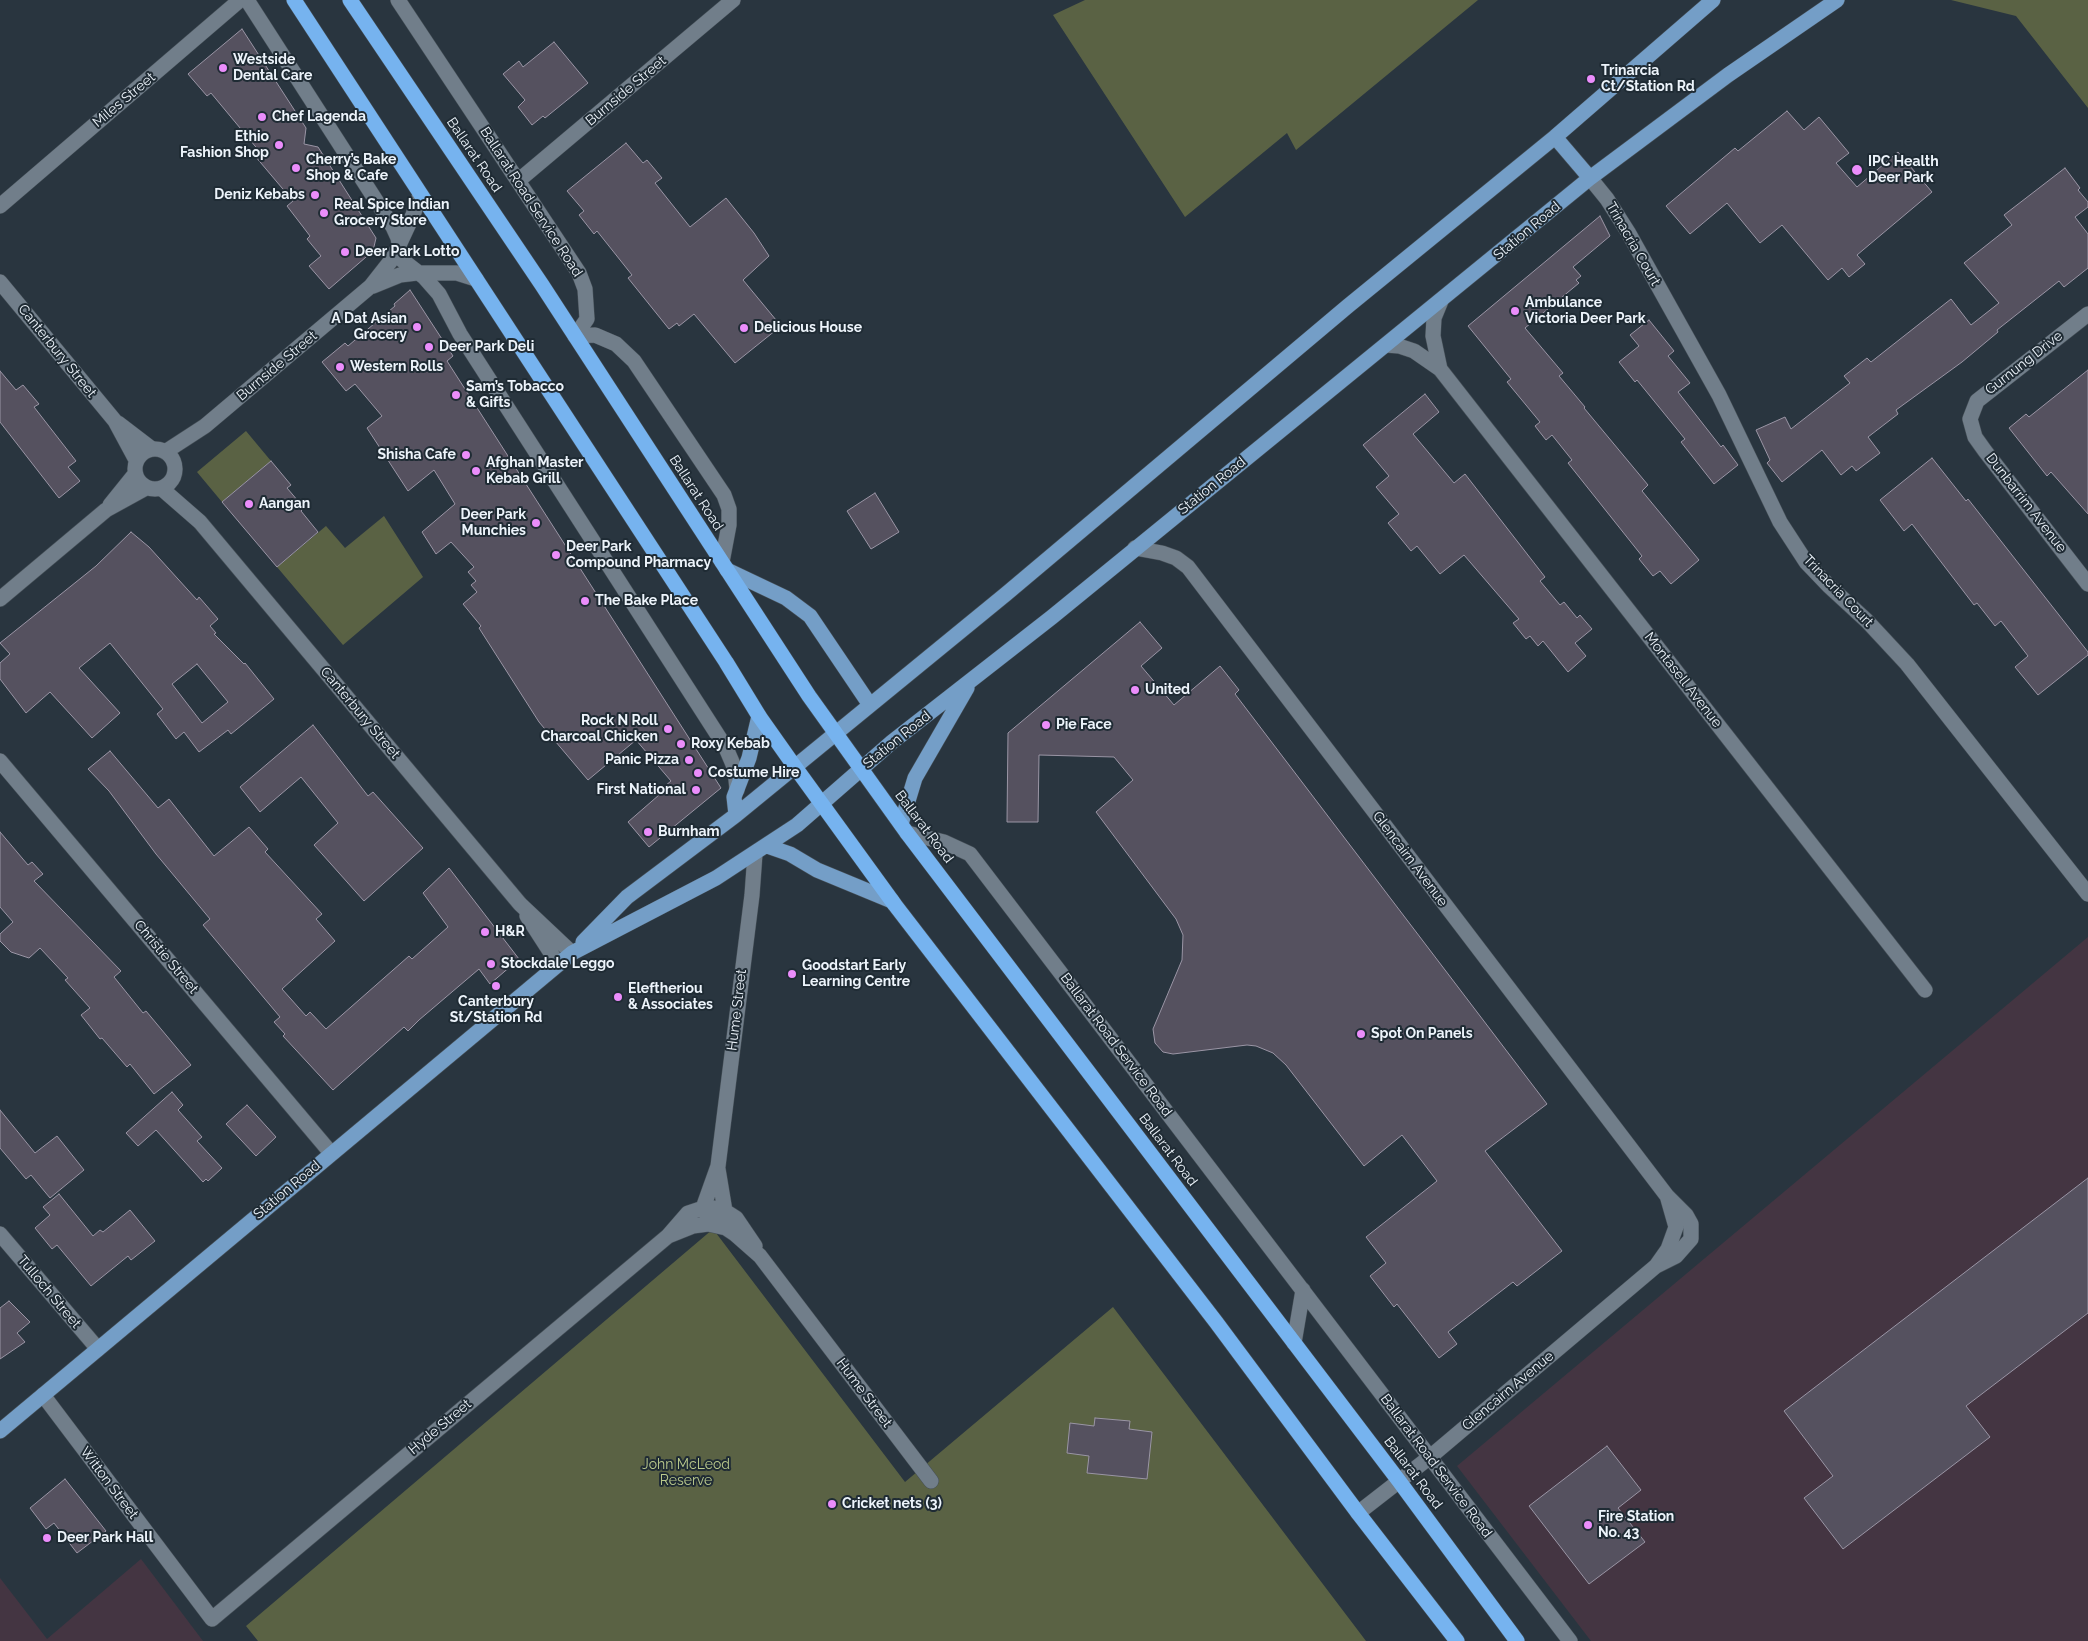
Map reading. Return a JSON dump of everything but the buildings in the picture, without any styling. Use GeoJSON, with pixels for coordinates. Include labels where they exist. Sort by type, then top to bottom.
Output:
{"type":"FeatureCollection","features":[{"type":"Feature","properties":{"kind":"highway"},"geometry":{"type":"LineString","coordinates":[[294,0],[726,662],[759,716],[822,805],[892,901],[1216,1322],[1358,1513],[1457,1641]]}},
{"type":"Feature","properties":{"kind":"highway","name":"Ballarat Road"},"geometry":{"type":"LineString","coordinates":[[350,0],[575,336],[724,566],[835,732],[904,828],[1399,1481],[1517,1641]]}},
{"type":"Feature","properties":{"kind":"main road","name":"Station Road"},"geometry":{"type":"LineString","coordinates":[[0,1432],[573,952],[627,898],[736,815],[870,705],[1348,306],[1555,137],[1713,0]]}},
{"type":"Feature","properties":{"kind":"main road","name":"Station Road"},"geometry":{"type":"LineString","coordinates":[[573,952],[662,907],[761,850],[822,805],[862,769],[971,680],[1441,301],[1590,178],[1728,75],[1837,0]]}},
{"type":"Feature","properties":{"kind":"main road"},"geometry":{"type":"LineString","coordinates":[[1555,137],[1590,178]]}},
{"type":"Feature","properties":{"kind":"main road"},"geometry":{"type":"LineString","coordinates":[[724,566],[786,598],[810,616],[870,705]]}},
{"type":"Feature","properties":{"kind":"main road"},"geometry":{"type":"LineString","coordinates":[[904,828],[915,778],[971,680]]}},
{"type":"Feature","properties":{"kind":"main road"},"geometry":{"type":"LineString","coordinates":[[736,815],[734,797],[749,758],[759,716]]}},
{"type":"Feature","properties":{"kind":"main road"},"geometry":{"type":"LineString","coordinates":[[761,850],[790,854],[817,870],[892,901]]}},
{"type":"Feature","properties":{"kind":"street","name":"Miles Street"},"geometry":{"type":"LineString","coordinates":[[2,203],[240,0]]}},
{"type":"Feature","properties":{"kind":"street"},"geometry":{"type":"LineString","coordinates":[[247,0],[393,226],[402,260],[426,280],[438,294],[460,334],[726,748],[735,769],[737,790]]}},
{"type":"Feature","properties":{"kind":"street","name":"Ballarat Road Service Road"},"geometry":{"type":"LineString","coordinates":[[398,0],[581,278],[586,300],[587,319],[575,336]]}},
{"type":"Feature","properties":{"kind":"street","name":"Burnside Street"},"geometry":{"type":"LineString","coordinates":[[518,181],[733,0]]}},
{"type":"Feature","properties":{"kind":"street","name":"Trinacria Court"},"geometry":{"type":"LineString","coordinates":[[1590,178],[1607,199],[1632,241],[1719,395],[1780,522],[1806,562],[1867,621],[1907,664],[2088,894]]}},
{"type":"Feature","properties":{"kind":"street","name":"Burnside Street"},"geometry":{"type":"LineString","coordinates":[[0,598],[106,510],[162,470],[205,426],[371,286],[388,265],[413,215],[420,195]]}},
{"type":"Feature","properties":{"kind":"street","name":"Burnside Street"},"geometry":{"type":"LineString","coordinates":[[371,286],[400,275],[417,273],[457,274],[476,279]]}},
{"type":"Feature","properties":{"kind":"street","name":"Canterbury Street"},"geometry":{"type":"LineString","coordinates":[[0,282],[115,420],[162,470],[200,522],[520,904],[558,964]]}},
{"type":"Feature","properties":{"kind":"street","name":"Montasell Avenue"},"geometry":{"type":"LineString","coordinates":[[1440,370],[1433,336],[1434,318],[1441,301]]}},
{"type":"Feature","properties":{"kind":"street","name":"Gurnung Drive"},"geometry":{"type":"LineString","coordinates":[[1970,419],[1977,401],[2088,314]]}},
{"type":"Feature","properties":{"kind":"street"},"geometry":{"type":"LineString","coordinates":[[575,336],[595,335],[616,344],[634,361],[724,495],[729,509],[724,566]]}},
{"type":"Feature","properties":{"kind":"street","name":"Montasell Avenue"},"geometry":{"type":"LineString","coordinates":[[1386,345],[1399,346],[1414,351],[1440,370],[1925,990]]}},
{"type":"Feature","properties":{"kind":"street","name":"Dunbarrim Avenue"},"geometry":{"type":"LineString","coordinates":[[1970,419],[1975,437],[1985,451],[2088,584]]}},
{"type":"Feature","properties":{"kind":"street","name":"Canterbury Street"},"geometry":{"type":"LineString","coordinates":[[115,420],[136,467],[162,470]]}},
{"type":"Feature","properties":{"kind":"street","name":"Burnside Street"},"geometry":{"type":"LineString","coordinates":[[106,510],[136,467],[140,455],[162,470]]}},
{"type":"Feature","properties":{"kind":"street","name":"Glencairn Avenue"},"geometry":{"type":"LineString","coordinates":[[1134,548],[1169,556],[1188,567],[1667,1196],[1676,1227],[1668,1249],[1656,1266],[1430,1457],[1358,1513]]}},
{"type":"Feature","properties":{"kind":"street","name":"Christie Street"},"geometry":{"type":"LineString","coordinates":[[0,761],[331,1153]]}},
{"type":"Feature","properties":{"kind":"street","name":"Ballarat Road Service Road"},"geometry":{"type":"LineString","coordinates":[[904,828],[952,844],[970,854],[1570,1641]]}},
{"type":"Feature","properties":{"kind":"street","name":"Hume Street"},"geometry":{"type":"LineString","coordinates":[[703,1208],[718,1166],[745,946],[761,850]]}},
{"type":"Feature","properties":{"kind":"street","name":"Canterbury Street"},"geometry":{"type":"LineString","coordinates":[[520,904],[573,952]]}},
{"type":"Feature","properties":{"kind":"street","name":"Hume Street"},"geometry":{"type":"LineString","coordinates":[[718,1166],[725,1211],[736,1218],[745,1228],[760,1256],[931,1481]]}},
{"type":"Feature","properties":{"kind":"street"},"geometry":{"type":"LineString","coordinates":[[703,1208],[725,1211]]}},
{"type":"Feature","properties":{"kind":"street"},"geometry":{"type":"LineString","coordinates":[[703,1208],[712,1224],[725,1211]]}},
{"type":"Feature","properties":{"kind":"street","name":"Hyde Street"},"geometry":{"type":"LineString","coordinates":[[212,1619],[668,1236],[685,1215],[703,1208]]}},
{"type":"Feature","properties":{"kind":"street","name":"Hume Street"},"geometry":{"type":"LineString","coordinates":[[712,1224],[735,1234],[760,1256]]}},
{"type":"Feature","properties":{"kind":"street","name":"Hyde Street"},"geometry":{"type":"LineString","coordinates":[[668,1236],[697,1225],[712,1224]]}},
{"type":"Feature","properties":{"kind":"street","name":"Tulloch Street"},"geometry":{"type":"LineString","coordinates":[[0,1234],[98,1349]]}},
{"type":"Feature","properties":{"kind":"street"},"geometry":{"type":"LineString","coordinates":[[1294,1343],[1303,1290]]}},
{"type":"Feature","properties":{"kind":"street","name":"Witton Street"},"geometry":{"type":"LineString","coordinates":[[43,1395],[212,1619]]}},
{"type":"Feature","properties":{"kind":"shaded area"},"geometry":{"type":"Polygon","coordinates":[[[2088,937],[2088,1641],[1591,1641],[1457,1466],[2088,937]]]}},
{"type":"Feature","properties":{"kind":"shaded area"},"geometry":{"type":"Polygon","coordinates":[[[141,1559],[203,1641],[0,1641],[0,1578],[47,1639],[141,1559]]]}},
{"type":"Feature","properties":{"kind":"green space"},"geometry":{"type":"Polygon","coordinates":[[[1085,0],[1478,0],[1296,150],[1287,133],[1185,217],[1053,15],[1085,0]]]}},
{"type":"Feature","properties":{"kind":"green space"},"geometry":{"type":"Polygon","coordinates":[[[1951,0],[2088,0],[2088,108],[2016,16],[1951,0]]]}},
{"type":"Feature","properties":{"kind":"green space"},"geometry":{"type":"Polygon","coordinates":[[[246,431],[271,461],[222,502],[197,472],[246,431]]]}},
{"type":"Feature","properties":{"kind":"green space"},"geometry":{"type":"Polygon","coordinates":[[[384,516],[423,577],[343,645],[277,567],[326,526],[345,548],[384,516]]]}},
{"type":"Feature","properties":{"kind":"green space","name":"John McLeod Reserve"},"geometry":{"type":"Polygon","coordinates":[[[713,1229],[905,1482],[1113,1307],[1366,1641],[258,1641],[246,1626],[713,1229]]]}},
{"type":"Feature","properties":{"kind":"place","name":"Westside Dental Care"},"geometry":{"type":"Point","coordinates":[223,68]}},
{"type":"Feature","properties":{"kind":"place","name":"Trinarcia Ct/Station Rd"},"geometry":{"type":"Point","coordinates":[1591,79]}},
{"type":"Feature","properties":{"kind":"place","name":"Chef Lagenda"},"geometry":{"type":"Point","coordinates":[262,117]}},
{"type":"Feature","properties":{"kind":"place","name":"Ethio Fashion Shop"},"geometry":{"type":"Point","coordinates":[279,145]}},
{"type":"Feature","properties":{"kind":"place","name":"Cherry’s Bake Shop & Cafe"},"geometry":{"type":"Point","coordinates":[296,168]}},
{"type":"Feature","properties":{"kind":"place","name":"IPC Health Deer Park"},"geometry":{"type":"Point","coordinates":[1857,170]}},
{"type":"Feature","properties":{"kind":"place","name":"Deniz Kebabs"},"geometry":{"type":"Point","coordinates":[315,195]}},
{"type":"Feature","properties":{"kind":"place","name":"Real Spice Indian Grocery Store"},"geometry":{"type":"Point","coordinates":[324,213]}},
{"type":"Feature","properties":{"kind":"place","name":"Deer Park Lotto"},"geometry":{"type":"Point","coordinates":[345,252]}},
{"type":"Feature","properties":{"kind":"place","name":"Ambulance Victoria Deer Park"},"geometry":{"type":"Point","coordinates":[1515,311]}},
{"type":"Feature","properties":{"kind":"place","name":"A Dat Asian Grocery"},"geometry":{"type":"Point","coordinates":[417,327]}},
{"type":"Feature","properties":{"kind":"place","name":"Delicious House"},"geometry":{"type":"Point","coordinates":[744,328]}},
{"type":"Feature","properties":{"kind":"place","name":"Deer Park Deli"},"geometry":{"type":"Point","coordinates":[429,347]}},
{"type":"Feature","properties":{"kind":"place","name":"Western Rolls"},"geometry":{"type":"Point","coordinates":[340,367]}},
{"type":"Feature","properties":{"kind":"place","name":"Sam’s Tobacco & Gifts"},"geometry":{"type":"Point","coordinates":[456,395]}},
{"type":"Feature","properties":{"kind":"place","name":"Shisha Cafe"},"geometry":{"type":"Point","coordinates":[466,455]}},
{"type":"Feature","properties":{"kind":"place","name":"Afghan Master Kebab Grill"},"geometry":{"type":"Point","coordinates":[476,471]}},
{"type":"Feature","properties":{"kind":"place","name":"Aangan"},"geometry":{"type":"Point","coordinates":[249,504]}},
{"type":"Feature","properties":{"kind":"place","name":"Deer Park Munchies"},"geometry":{"type":"Point","coordinates":[536,523]}},
{"type":"Feature","properties":{"kind":"place","name":"Deer Park Compound Pharmacy"},"geometry":{"type":"Point","coordinates":[556,555]}},
{"type":"Feature","properties":{"kind":"place","name":"The Bake Place"},"geometry":{"type":"Point","coordinates":[585,601]}},
{"type":"Feature","properties":{"kind":"place","name":"United"},"geometry":{"type":"Point","coordinates":[1135,690]}},
{"type":"Feature","properties":{"kind":"place","name":"Pie Face"},"geometry":{"type":"Point","coordinates":[1046,725]}},
{"type":"Feature","properties":{"kind":"place","name":"Rock N Roll Charcoal Chicken"},"geometry":{"type":"Point","coordinates":[668,729]}},
{"type":"Feature","properties":{"kind":"place","name":"Roxy Kebab"},"geometry":{"type":"Point","coordinates":[681,744]}},
{"type":"Feature","properties":{"kind":"place","name":"Panic Pizza"},"geometry":{"type":"Point","coordinates":[689,760]}},
{"type":"Feature","properties":{"kind":"place","name":"Costume Hire"},"geometry":{"type":"Point","coordinates":[698,773]}},
{"type":"Feature","properties":{"kind":"place","name":"First National"},"geometry":{"type":"Point","coordinates":[696,790]}},
{"type":"Feature","properties":{"kind":"place","name":"Burnham"},"geometry":{"type":"Point","coordinates":[648,832]}},
{"type":"Feature","properties":{"kind":"place","name":"H&R"},"geometry":{"type":"Point","coordinates":[485,932]}},
{"type":"Feature","properties":{"kind":"place","name":"Stockdale Leggo"},"geometry":{"type":"Point","coordinates":[491,964]}},
{"type":"Feature","properties":{"kind":"place","name":"Goodstart Early Learning Centre"},"geometry":{"type":"Point","coordinates":[792,974]}},
{"type":"Feature","properties":{"kind":"place","name":"Canterbury St/Station Rd"},"geometry":{"type":"Point","coordinates":[496,986]}},
{"type":"Feature","properties":{"kind":"place","name":"Eleftheriou & Associates"},"geometry":{"type":"Point","coordinates":[618,997]}},
{"type":"Feature","properties":{"kind":"place","name":"Spot On Panels"},"geometry":{"type":"Point","coordinates":[1361,1034]}},
{"type":"Feature","properties":{"kind":"place","name":"Cricket nets (3)"},"geometry":{"type":"Point","coordinates":[832,1504]}},
{"type":"Feature","properties":{"kind":"place","name":"Fire Station No. 43"},"geometry":{"type":"Point","coordinates":[1588,1525]}},
{"type":"Feature","properties":{"kind":"place","name":"Deer Park Hall"},"geometry":{"type":"Point","coordinates":[47,1538]}}]}
